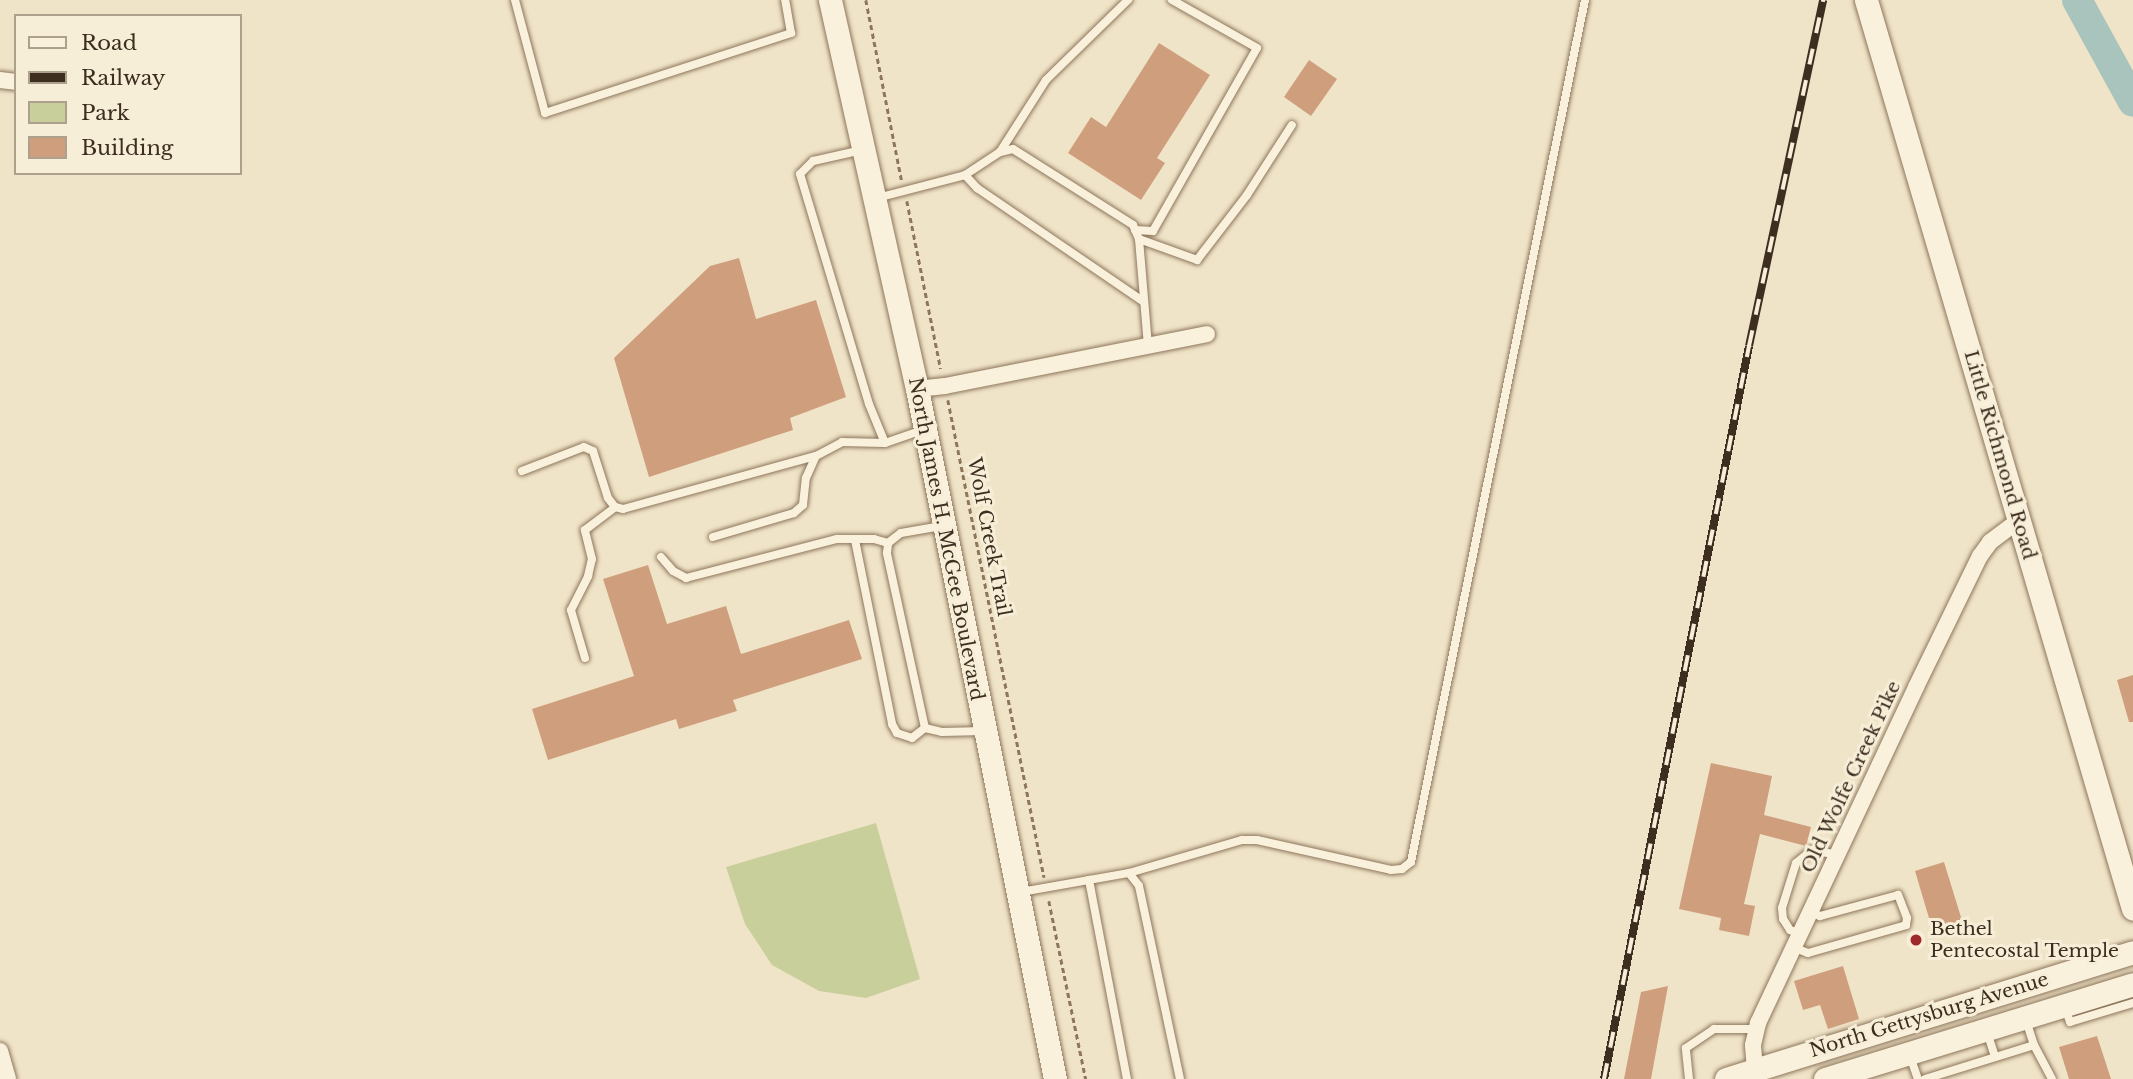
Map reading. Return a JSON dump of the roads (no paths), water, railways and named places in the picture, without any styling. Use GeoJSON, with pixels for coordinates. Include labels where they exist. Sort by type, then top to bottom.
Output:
{"type":"FeatureCollection","features":[{"type":"Feature","properties":{"kind":"main road","name":"North James H. McGee Boulevard"},"geometry":{"type":"LineString","coordinates":[[830,0],[917,389],[1055,1079]]}},
{"type":"Feature","properties":{"kind":"main road","name":"Little Richmond Road"},"geometry":{"type":"LineString","coordinates":[[1866,0],[2133,909]]}},
{"type":"Feature","properties":{"kind":"main road","name":"North Gettysburg Avenue"},"geometry":{"type":"LineString","coordinates":[[1726,1079],[2133,953]]}},
{"type":"Feature","properties":{"kind":"main road","name":"North Gettysburg Avenue"},"geometry":{"type":"LineString","coordinates":[[1836,1077],[1883,1068],[1910,1053],[2064,1005],[2105,1002],[2133,984]]}},
{"type":"Feature","properties":{"kind":"street"},"geometry":{"type":"LineString","coordinates":[[917,389],[945,386],[1207,334]]}},
{"type":"Feature","properties":{"kind":"street","name":"Old Wolfe Creek Pike"},"geometry":{"type":"LineString","coordinates":[[1755,1069],[1753,1045],[1756,1029],[1980,556],[1990,542],[2019,520]]}},
{"type":"Feature","properties":{"kind":"street"},"geometry":{"type":"LineString","coordinates":[[0,1051],[8,1079]]}},
{"type":"Feature","properties":{"kind":"lane"},"geometry":{"type":"LineString","coordinates":[[516,0],[545,113],[791,33],[785,0]]}},
{"type":"Feature","properties":{"kind":"lane"},"geometry":{"type":"LineString","coordinates":[[1000,152],[1046,80],[1128,0]]}},
{"type":"Feature","properties":{"kind":"lane"},"geometry":{"type":"LineString","coordinates":[[1135,230],[1153,231],[1257,48],[1172,0]]}},
{"type":"Feature","properties":{"kind":"lane"},"geometry":{"type":"LineString","coordinates":[[1018,892],[1129,873],[1242,840],[1256,840],[1391,870],[1402,869],[1410,862],[1585,0]]}},
{"type":"Feature","properties":{"kind":"lane"},"geometry":{"type":"LineString","coordinates":[[1139,239],[1197,260],[1247,195],[1292,125]]}},
{"type":"Feature","properties":{"kind":"lane"},"geometry":{"type":"LineString","coordinates":[[863,149],[813,161],[800,174],[865,392],[885,443]]}},
{"type":"Feature","properties":{"kind":"lane"},"geometry":{"type":"LineString","coordinates":[[874,198],[965,175],[1000,152],[1013,149],[1133,225],[1139,239],[1148,346]]}},
{"type":"Feature","properties":{"kind":"lane"},"geometry":{"type":"LineString","coordinates":[[965,175],[977,188],[1144,302]]}},
{"type":"Feature","properties":{"kind":"lane"},"geometry":{"type":"LineString","coordinates":[[522,471],[584,447],[593,450],[608,498],[615,507],[623,509],[816,456],[842,442],[885,443],[925,429]]}},
{"type":"Feature","properties":{"kind":"lane"},"geometry":{"type":"LineString","coordinates":[[713,537],[794,513],[803,505],[806,478],[816,456]]}},
{"type":"Feature","properties":{"kind":"lane"},"geometry":{"type":"LineString","coordinates":[[585,658],[571,610],[588,576],[592,559],[585,530],[615,507]]}},
{"type":"Feature","properties":{"kind":"lane"},"geometry":{"type":"LineString","coordinates":[[925,728],[887,553],[888,543],[901,533],[944,526]]}},
{"type":"Feature","properties":{"kind":"lane"},"geometry":{"type":"LineString","coordinates":[[661,557],[673,571],[686,578],[837,539],[874,539],[888,543]]}},
{"type":"Feature","properties":{"kind":"lane"},"geometry":{"type":"LineString","coordinates":[[855,540],[892,723],[897,733],[912,738],[925,728]]}},
{"type":"Feature","properties":{"kind":"lane"},"geometry":{"type":"LineString","coordinates":[[925,728],[942,732],[984,731]]}},
{"type":"Feature","properties":{"kind":"lane"},"geometry":{"type":"LineString","coordinates":[[1810,911],[1821,916],[1898,895],[1907,918],[1906,925],[1808,953],[1783,919],[1782,908],[1796,863],[1812,850],[1838,855]]}},
{"type":"Feature","properties":{"kind":"lane"},"geometry":{"type":"LineString","coordinates":[[1129,873],[1139,886],[1180,1079]]}},
{"type":"Feature","properties":{"kind":"lane"},"geometry":{"type":"LineString","coordinates":[[1089,880],[1127,1079]]}},
{"type":"Feature","properties":{"kind":"lane"},"geometry":{"type":"LineString","coordinates":[[2105,1002],[2133,1003]]}},
{"type":"Feature","properties":{"kind":"lane"},"geometry":{"type":"LineString","coordinates":[[2025,1017],[2034,1045],[2052,1079]]}},
{"type":"Feature","properties":{"kind":"lane"},"geometry":{"type":"LineString","coordinates":[[1689,1079],[1686,1048],[1714,1029],[1756,1029]]}},
{"type":"Feature","properties":{"kind":"lane"},"geometry":{"type":"LineString","coordinates":[[1986,1029],[1995,1057]]}},
{"type":"Feature","properties":{"kind":"lane"},"geometry":{"type":"LineString","coordinates":[[1925,1079],[2034,1045]]}},
{"type":"Feature","properties":{"kind":"lane"},"geometry":{"type":"LineString","coordinates":[[1910,1053],[1917,1079]]}},
{"type":"Feature","properties":{"kind":"waterway"},"geometry":{"type":"LineString","coordinates":[[2077,0],[2133,102]]}},
{"type":"Feature","properties":{"kind":"railway"},"geometry":{"type":"LineString","coordinates":[[1604,1079],[1749,346],[1823,0]]}},
{"type":"Feature","properties":{"kind":"place","name":"Bethel Pentecostal Temple"},"geometry":{"type":"Point","coordinates":[1916,940]}}]}
